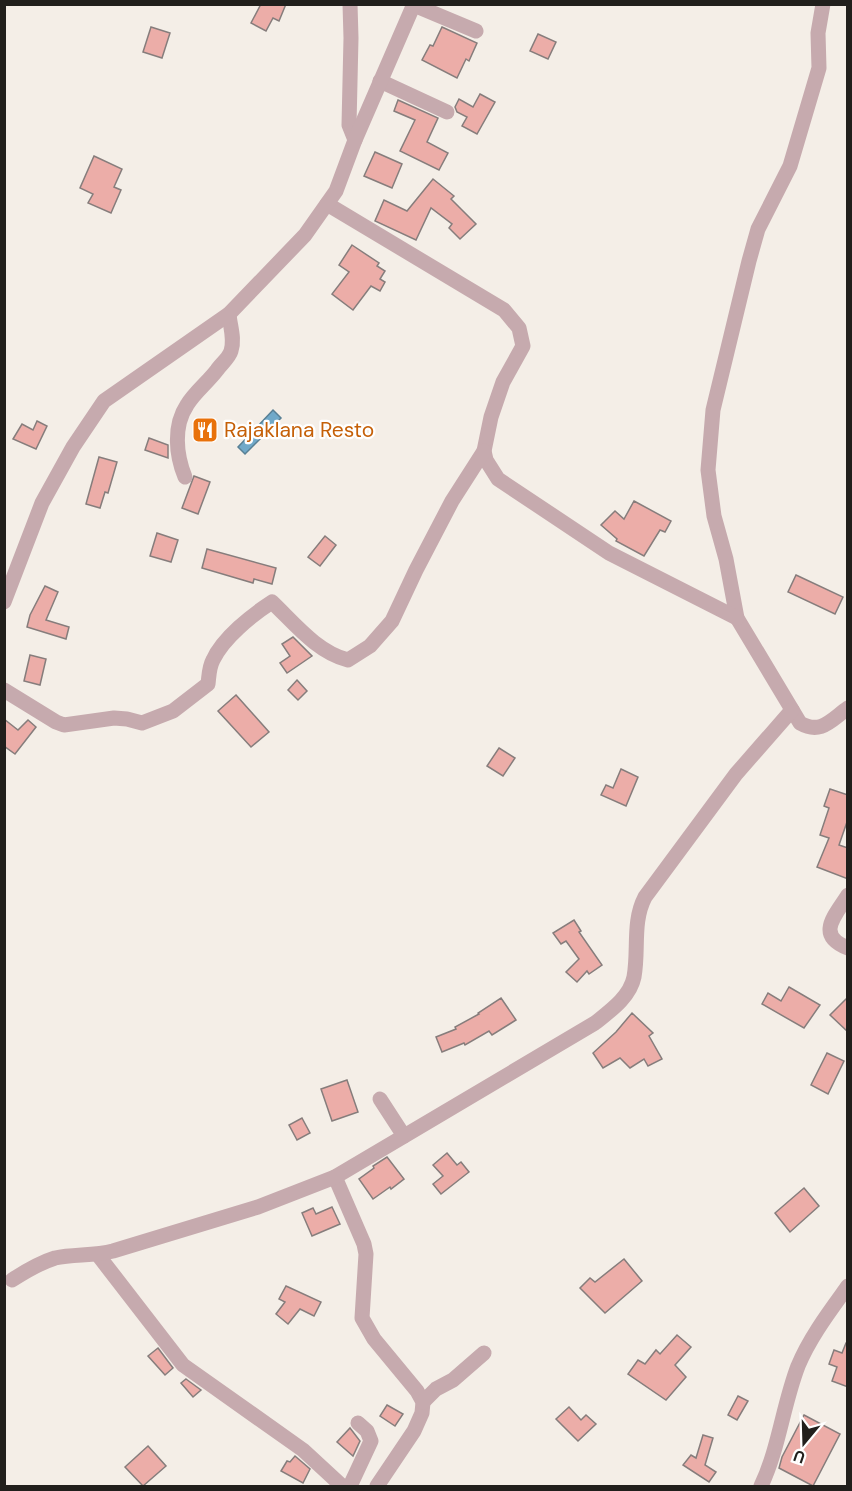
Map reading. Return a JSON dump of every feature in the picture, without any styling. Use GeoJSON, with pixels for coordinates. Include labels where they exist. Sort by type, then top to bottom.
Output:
{"type":"FeatureCollection","features":[{"type":"Feature","properties":{"kind":"street"},"geometry":{"type":"LineString","coordinates":[[350,4],[349,125],[355,140]]}},
{"type":"Feature","properties":{"kind":"street"},"geometry":{"type":"LineString","coordinates":[[823,4],[818,33],[819,68],[790,166],[758,229],[712,410],[708,470],[714,516],[726,559],[737,618],[800,723],[810,729],[820,728],[848,708]]}},
{"type":"Feature","properties":{"kind":"street"},"geometry":{"type":"LineString","coordinates":[[4,602],[42,503],[104,401],[229,314],[292,250],[336,191],[355,140],[414,5],[476,32]]}},
{"type":"Feature","properties":{"kind":"street"},"geometry":{"type":"LineString","coordinates":[[381,81],[447,112]]}},
{"type":"Feature","properties":{"kind":"street"},"geometry":{"type":"LineString","coordinates":[[327,204],[504,310],[519,328],[523,346],[503,382],[490,417],[484,451],[486,460],[498,479],[609,553],[737,618]]}},
{"type":"Feature","properties":{"kind":"street"},"geometry":{"type":"LineString","coordinates":[[185,477],[177,444],[179,424],[186,405],[207,384],[231,352],[233,336],[229,314]]}},
{"type":"Feature","properties":{"kind":"street"},"geometry":{"type":"LineString","coordinates":[[4,690],[64,724],[114,718],[127,718],[142,723],[173,711],[208,684],[211,662],[216,653],[249,616],[272,602],[306,636],[331,656],[348,660],[370,646],[392,621],[452,501],[484,451]]}},
{"type":"Feature","properties":{"kind":"street"},"geometry":{"type":"LineString","coordinates":[[12,1280],[37,1264],[57,1258],[98,1255],[258,1207],[335,1177],[595,1023],[615,1007],[627,993],[634,978],[639,908],[645,897],[736,774],[792,710]]}},
{"type":"Feature","properties":{"kind":"street"},"geometry":{"type":"LineString","coordinates":[[848,895],[829,926],[829,933],[833,939],[848,948]]}},
{"type":"Feature","properties":{"kind":"street"},"geometry":{"type":"LineString","coordinates":[[380,1099],[404,1136]]}},
{"type":"Feature","properties":{"kind":"street"},"geometry":{"type":"LineString","coordinates":[[335,1177],[364,1244],[366,1254],[362,1318],[374,1339],[417,1391],[423,1402],[422,1413],[414,1431],[376,1486]]}},
{"type":"Feature","properties":{"kind":"street"},"geometry":{"type":"LineString","coordinates":[[98,1255],[183,1365],[303,1450],[342,1486]]}},
{"type":"Feature","properties":{"kind":"street"},"geometry":{"type":"LineString","coordinates":[[761,1486],[800,1363],[817,1331],[848,1286]]}},
{"type":"Feature","properties":{"kind":"street"},"geometry":{"type":"LineString","coordinates":[[423,1402],[436,1389],[453,1380],[484,1353]]}},
{"type":"Feature","properties":{"kind":"street"},"geometry":{"type":"LineString","coordinates":[[350,1486],[371,1441],[367,1431],[358,1423]]}},
{"type":"Feature","properties":{"kind":"water"},"geometry":{"type":"Polygon","coordinates":[[[273,410],[281,418],[245,454],[238,447],[273,410]]]}},
{"type":"Feature","properties":{"kind":"building"},"geometry":{"type":"Polygon","coordinates":[[[261,4],[286,4],[279,21],[273,18],[266,31],[251,23],[261,4]]]}},
{"type":"Feature","properties":{"kind":"building"},"geometry":{"type":"Polygon","coordinates":[[[151,27],[170,33],[162,58],[143,52],[151,27]]]}},
{"type":"Feature","properties":{"kind":"building"},"geometry":{"type":"Polygon","coordinates":[[[442,27],[477,43],[469,61],[466,59],[457,78],[422,60],[430,45],[433,46],[442,27]]]}},
{"type":"Feature","properties":{"kind":"building"},"geometry":{"type":"Polygon","coordinates":[[[538,34],[556,42],[548,59],[530,51],[538,34]]]}},
{"type":"Feature","properties":{"kind":"building"},"geometry":{"type":"Polygon","coordinates":[[[480,94],[495,102],[477,134],[462,126],[467,117],[457,112],[455,107],[459,99],[473,107],[480,94]]]}},
{"type":"Feature","properties":{"kind":"building"},"geometry":{"type":"Polygon","coordinates":[[[398,100],[438,118],[427,142],[448,153],[439,170],[400,151],[415,120],[394,111],[398,100]]]}},
{"type":"Feature","properties":{"kind":"building"},"geometry":{"type":"Polygon","coordinates":[[[375,152],[402,164],[392,188],[364,176],[375,152]]]}},
{"type":"Feature","properties":{"kind":"building"},"geometry":{"type":"Polygon","coordinates":[[[94,156],[122,169],[114,187],[121,190],[111,213],[88,203],[93,194],[80,188],[94,156]]]}},
{"type":"Feature","properties":{"kind":"building"},"geometry":{"type":"Polygon","coordinates":[[[433,179],[454,196],[451,199],[476,224],[460,239],[449,228],[452,224],[431,208],[416,240],[375,221],[384,200],[407,211],[433,179]]]}},
{"type":"Feature","properties":{"kind":"building"},"geometry":{"type":"Polygon","coordinates":[[[352,245],[379,263],[377,266],[385,271],[380,279],[385,282],[380,291],[371,286],[353,310],[332,294],[349,272],[339,265],[352,245]]]}},
{"type":"Feature","properties":{"kind":"building"},"geometry":{"type":"Polygon","coordinates":[[[37,421],[47,426],[36,449],[13,439],[22,424],[33,430],[37,421]]]}},
{"type":"Feature","properties":{"kind":"building"},"geometry":{"type":"Polygon","coordinates":[[[149,438],[168,445],[168,458],[145,450],[149,438]]]}},
{"type":"Feature","properties":{"kind":"building"},"geometry":{"type":"Polygon","coordinates":[[[99,457],[117,462],[108,493],[105,492],[100,508],[86,504],[99,457]]]}},
{"type":"Feature","properties":{"kind":"building"},"geometry":{"type":"Polygon","coordinates":[[[194,476],[210,482],[198,514],[182,508],[194,476]]]}},
{"type":"Feature","properties":{"kind":"building"},"geometry":{"type":"Polygon","coordinates":[[[634,501],[671,521],[665,532],[660,530],[644,556],[616,541],[617,539],[601,525],[615,511],[624,519],[634,501]]]}},
{"type":"Feature","properties":{"kind":"building"},"geometry":{"type":"Polygon","coordinates":[[[157,533],[178,540],[171,562],[150,556],[157,533]]]}},
{"type":"Feature","properties":{"kind":"building"},"geometry":{"type":"Polygon","coordinates":[[[325,536],[336,545],[320,566],[308,557],[325,536]]]}},
{"type":"Feature","properties":{"kind":"building"},"geometry":{"type":"Polygon","coordinates":[[[207,549],[276,568],[272,584],[254,579],[253,583],[202,568],[207,549]]]}},
{"type":"Feature","properties":{"kind":"building"},"geometry":{"type":"Polygon","coordinates":[[[796,575],[843,597],[835,614],[788,592],[796,575]]]}},
{"type":"Feature","properties":{"kind":"building"},"geometry":{"type":"Polygon","coordinates":[[[45,586],[58,592],[46,620],[69,627],[66,639],[27,627],[30,615],[45,586]]]}},
{"type":"Feature","properties":{"kind":"building"},"geometry":{"type":"Polygon","coordinates":[[[293,637],[312,656],[287,673],[280,663],[290,656],[282,644],[293,637]]]}},
{"type":"Feature","properties":{"kind":"building"},"geometry":{"type":"Polygon","coordinates":[[[30,655],[46,659],[40,685],[24,681],[30,655]]]}},
{"type":"Feature","properties":{"kind":"building"},"geometry":{"type":"Polygon","coordinates":[[[297,680],[307,691],[298,700],[288,690],[297,680]]]}},
{"type":"Feature","properties":{"kind":"building"},"geometry":{"type":"Polygon","coordinates":[[[236,695],[269,732],[251,747],[218,711],[236,695]]]}},
{"type":"Feature","properties":{"kind":"building"},"geometry":{"type":"Polygon","coordinates":[[[4,719],[18,730],[28,720],[36,727],[15,754],[4,746],[4,719]]]}},
{"type":"Feature","properties":{"kind":"building"},"geometry":{"type":"Polygon","coordinates":[[[499,748],[515,758],[503,776],[487,766],[499,748]]]}},
{"type":"Feature","properties":{"kind":"building"},"geometry":{"type":"Polygon","coordinates":[[[621,769],[638,777],[626,806],[601,795],[606,785],[613,788],[621,769]]]}},
{"type":"Feature","properties":{"kind":"building"},"geometry":{"type":"Polygon","coordinates":[[[830,789],[848,795],[848,819],[839,845],[848,848],[848,879],[817,867],[829,838],[820,835],[829,808],[824,806],[830,789]]]}},
{"type":"Feature","properties":{"kind":"building"},"geometry":{"type":"Polygon","coordinates":[[[574,920],[581,931],[579,932],[602,965],[589,974],[587,971],[577,982],[566,972],[579,959],[566,941],[561,944],[553,933],[574,920]]]}},
{"type":"Feature","properties":{"kind":"building"},"geometry":{"type":"Polygon","coordinates":[[[789,987],[820,1005],[804,1028],[762,1004],[768,993],[781,1001],[789,987]]]}},
{"type":"Feature","properties":{"kind":"building"},"geometry":{"type":"Polygon","coordinates":[[[848,997],[848,1032],[830,1015],[848,997]]]}},
{"type":"Feature","properties":{"kind":"building"},"geometry":{"type":"Polygon","coordinates":[[[501,998],[516,1020],[492,1035],[489,1031],[465,1045],[464,1043],[442,1052],[436,1037],[456,1029],[455,1027],[479,1014],[501,998]]]}},
{"type":"Feature","properties":{"kind":"building"},"geometry":{"type":"Polygon","coordinates":[[[632,1013],[653,1033],[649,1036],[662,1059],[648,1066],[644,1059],[630,1068],[620,1058],[603,1068],[593,1053],[616,1032],[632,1013]]]}},
{"type":"Feature","properties":{"kind":"building"},"geometry":{"type":"Polygon","coordinates":[[[827,1053],[844,1061],[828,1094],[811,1085],[827,1053]]]}},
{"type":"Feature","properties":{"kind":"building"},"geometry":{"type":"Polygon","coordinates":[[[347,1080],[358,1112],[332,1121],[321,1089],[347,1080]]]}},
{"type":"Feature","properties":{"kind":"building"},"geometry":{"type":"Polygon","coordinates":[[[302,1118],[310,1133],[297,1140],[289,1125],[302,1118]]]}},
{"type":"Feature","properties":{"kind":"building"},"geometry":{"type":"Polygon","coordinates":[[[447,1153],[457,1165],[461,1162],[469,1172],[441,1194],[433,1184],[443,1176],[433,1165],[447,1153]]]}},
{"type":"Feature","properties":{"kind":"building"},"geometry":{"type":"Polygon","coordinates":[[[387,1157],[404,1179],[373,1199],[359,1179],[387,1157]]]}},
{"type":"Feature","properties":{"kind":"building"},"geometry":{"type":"Polygon","coordinates":[[[804,1188],[819,1206],[790,1232],[775,1213],[804,1188]]]}},
{"type":"Feature","properties":{"kind":"building"},"geometry":{"type":"Polygon","coordinates":[[[332,1207],[340,1224],[312,1236],[302,1213],[313,1208],[316,1214],[332,1207]]]}},
{"type":"Feature","properties":{"kind":"building"},"geometry":{"type":"Polygon","coordinates":[[[624,1259],[642,1281],[605,1313],[580,1288],[590,1278],[595,1282],[624,1259]]]}},
{"type":"Feature","properties":{"kind":"building"},"geometry":{"type":"Polygon","coordinates":[[[286,1286],[321,1302],[314,1316],[300,1309],[288,1324],[276,1314],[285,1302],[279,1299],[286,1286]]]}},
{"type":"Feature","properties":{"kind":"building"},"geometry":{"type":"Polygon","coordinates":[[[677,1335],[691,1347],[675,1365],[686,1377],[666,1400],[628,1374],[638,1360],[645,1364],[656,1350],[660,1354],[677,1335]]]}},
{"type":"Feature","properties":{"kind":"building"},"geometry":{"type":"Polygon","coordinates":[[[848,1343],[848,1387],[832,1381],[837,1367],[829,1364],[834,1350],[842,1353],[848,1343]]]}},
{"type":"Feature","properties":{"kind":"building"},"geometry":{"type":"Polygon","coordinates":[[[158,1348],[173,1368],[165,1375],[148,1356],[158,1348]]]}},
{"type":"Feature","properties":{"kind":"building"},"geometry":{"type":"Polygon","coordinates":[[[186,1379],[201,1390],[193,1397],[181,1383],[186,1379]]]}},
{"type":"Feature","properties":{"kind":"building"},"geometry":{"type":"Polygon","coordinates":[[[738,1396],[748,1401],[737,1420],[728,1415],[738,1396]]]}},
{"type":"Feature","properties":{"kind":"building"},"geometry":{"type":"Polygon","coordinates":[[[387,1405],[403,1414],[395,1426],[380,1416],[387,1405]]]}},
{"type":"Feature","properties":{"kind":"building"},"geometry":{"type":"Polygon","coordinates":[[[569,1407],[581,1420],[586,1415],[596,1424],[578,1441],[556,1419],[569,1407]]]}},
{"type":"Feature","properties":{"kind":"building"},"geometry":{"type":"Polygon","coordinates":[[[804,1415],[840,1434],[813,1486],[779,1468],[782,1457],[804,1415]]]}},
{"type":"Feature","properties":{"kind":"building"},"geometry":{"type":"Polygon","coordinates":[[[350,1428],[360,1441],[353,1456],[337,1442],[350,1428]]]}},
{"type":"Feature","properties":{"kind":"building"},"geometry":{"type":"Polygon","coordinates":[[[703,1435],[713,1438],[705,1465],[716,1472],[709,1482],[683,1465],[691,1455],[696,1458],[703,1435]]]}},
{"type":"Feature","properties":{"kind":"building"},"geometry":{"type":"Polygon","coordinates":[[[148,1446],[166,1466],[143,1486],[125,1467],[148,1446]]]}},
{"type":"Feature","properties":{"kind":"building"},"geometry":{"type":"Polygon","coordinates":[[[295,1456],[310,1469],[303,1483],[281,1471],[287,1461],[290,1462],[295,1456]]]}},
{"type":"Feature","properties":{"kind":"place","name":"Rajaklana Resto"},"geometry":{"type":"Point","coordinates":[205,430]}}]}
